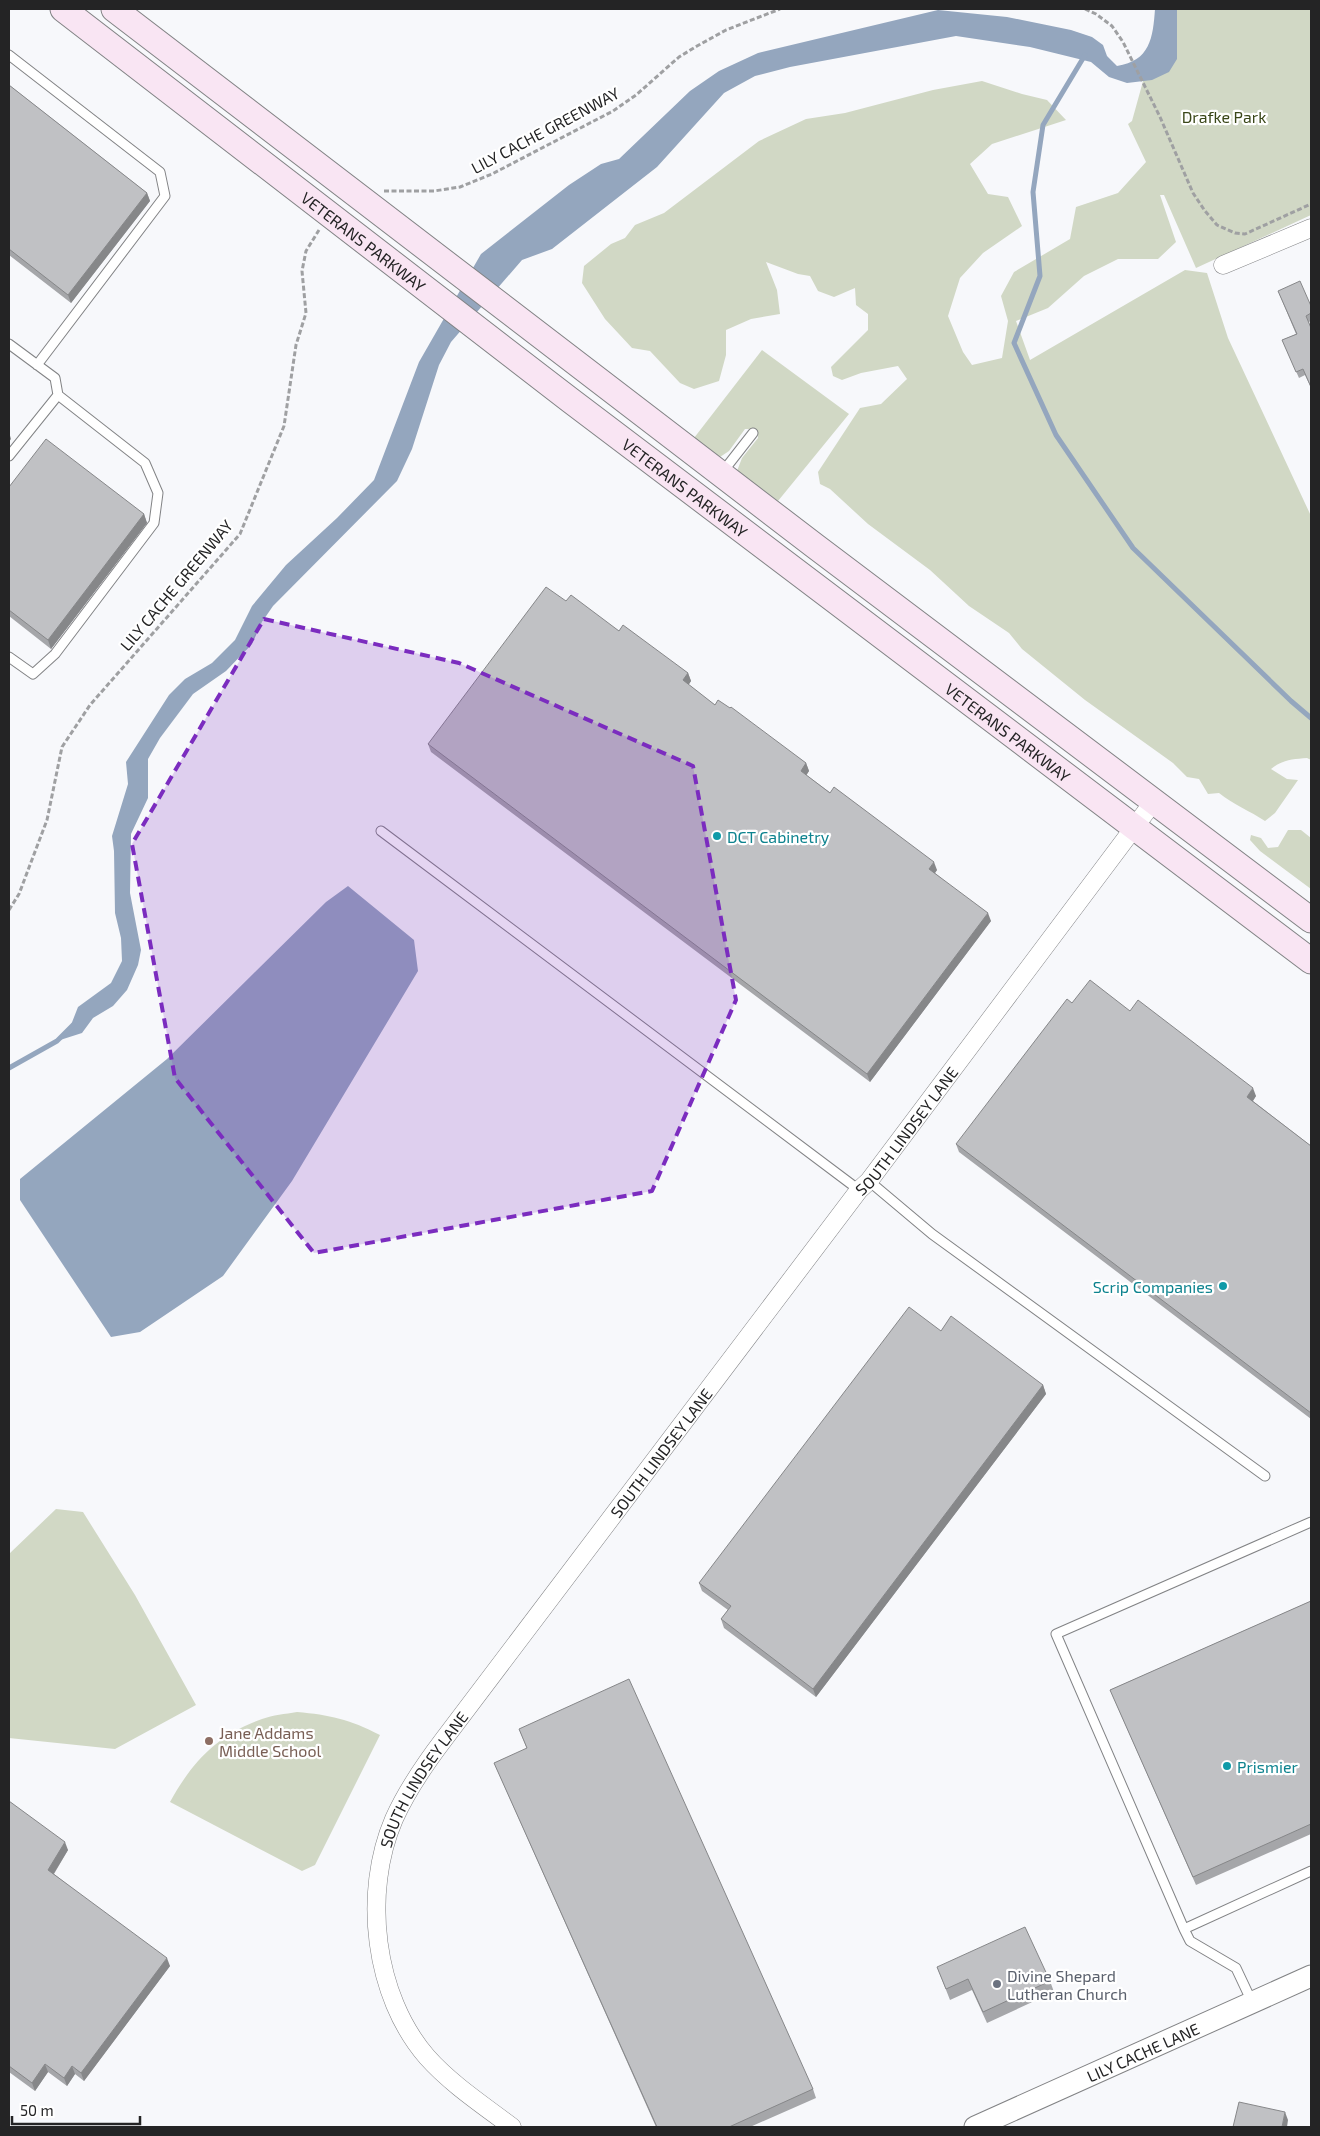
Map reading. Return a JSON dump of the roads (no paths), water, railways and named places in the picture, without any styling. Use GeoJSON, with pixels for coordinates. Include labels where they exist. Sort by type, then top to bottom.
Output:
{"type":"FeatureCollection","features":[{"type":"Feature","properties":{"kind":"main road","name":"VETERANS PARKWAY"},"geometry":{"type":"LineString","coordinates":[[63,9],[479,330],[1311,962]]}},
{"type":"Feature","properties":{"kind":"main road","name":"VETERANS PARKWAY"},"geometry":{"type":"LineString","coordinates":[[114,9],[721,474],[1311,920]]}},
{"type":"Feature","properties":{"kind":"street"},"geometry":{"type":"LineString","coordinates":[[1223,266],[1311,228]]}},
{"type":"Feature","properties":{"kind":"street","name":"SOUTH LINDSEY LANE"},"geometry":{"type":"LineString","coordinates":[[512,2127],[450,2080],[426,2056],[404,2022],[391,1994],[383,1970],[376,1908],[385,1849],[394,1821],[410,1787],[431,1756],[1154,802]]}},
{"type":"Feature","properties":{"kind":"street","name":"LILY CACHE LANE"},"geometry":{"type":"LineString","coordinates":[[975,2127],[1311,1976]]}},
{"type":"Feature","properties":{"kind":"lane"},"geometry":{"type":"LineString","coordinates":[[9,55],[160,172],[165,196],[38,365]]}},
{"type":"Feature","properties":{"kind":"lane"},"geometry":{"type":"LineString","coordinates":[[9,344],[55,378],[58,395],[145,463],[158,493],[154,523],[55,654],[33,674],[9,657]]}},
{"type":"Feature","properties":{"kind":"lane"},"geometry":{"type":"LineString","coordinates":[[9,456],[58,395]]}},
{"type":"Feature","properties":{"kind":"lane"},"geometry":{"type":"LineString","coordinates":[[721,474],[753,433]]}},
{"type":"Feature","properties":{"kind":"lane"},"geometry":{"type":"LineString","coordinates":[[381,831],[1265,1476]]}},
{"type":"Feature","properties":{"kind":"lane"},"geometry":{"type":"LineString","coordinates":[[1252,2002],[1236,1968],[1190,1941],[1056,1634],[1311,1522]]}},
{"type":"Feature","properties":{"kind":"lane"},"geometry":{"type":"LineString","coordinates":[[1184,1929],[1311,1871]]}},
{"type":"Feature","properties":{"kind":"water"},"geometry":{"type":"Polygon","coordinates":[[[1155,9],[1177,9],[1177,59],[1169,72],[1152,80],[1127,83],[1109,77],[1091,62],[1030,47],[956,36],[790,67],[755,76],[724,93],[657,167],[552,249],[522,260],[451,342],[439,365],[412,449],[397,481],[273,606],[262,622],[252,644],[226,671],[193,694],[160,738],[148,759],[148,798],[131,834],[130,893],[141,950],[138,965],[127,990],[113,1006],[93,1018],[82,1033],[57,1041],[69,1030],[78,1007],[111,983],[122,961],[121,938],[115,913],[112,836],[128,784],[126,762],[169,695],[185,679],[212,663],[235,640],[252,606],[286,565],[337,518],[374,480],[419,362],[481,254],[569,185],[601,164],[619,159],[690,91],[719,71],[758,53],[938,10],[1007,17],[1071,30],[1092,37],[1103,45],[1107,56],[1117,66],[1137,59],[1148,46],[1153,29],[1155,9]]]}},
{"type":"Feature","properties":{"kind":"water"},"geometry":{"type":"Polygon","coordinates":[[[348,886],[414,940],[418,971],[292,1181],[223,1276],[140,1332],[111,1337],[20,1200],[20,1179],[167,1059],[326,902],[348,886]]]}},
{"type":"Feature","properties":{"kind":"waterway"},"geometry":{"type":"LineString","coordinates":[[1085,55],[1043,125],[1033,192],[1040,276],[1014,343],[1056,435],[1133,548],[1291,701],[1311,718]]}},
{"type":"Feature","properties":{"kind":"waterway"},"geometry":{"type":"LineString","coordinates":[[9,1068],[57,1041],[73,1025]]}},
{"type":"Feature","properties":{"kind":"place","name":"DCT Cabinetry"},"geometry":{"type":"Point","coordinates":[717,836]}},
{"type":"Feature","properties":{"kind":"place","name":"Scrip Companies"},"geometry":{"type":"Point","coordinates":[1223,1286]}},
{"type":"Feature","properties":{"kind":"place","name":"Jane Addams Middle School"},"geometry":{"type":"Point","coordinates":[209,1741]}},
{"type":"Feature","properties":{"kind":"place","name":"Prismier"},"geometry":{"type":"Point","coordinates":[1227,1766]}},
{"type":"Feature","properties":{"kind":"place","name":"Divine Shepard Lutheran Church"},"geometry":{"type":"Point","coordinates":[997,1984]}},
{"type":"Feature","properties":{"kind":"park label","name":"Drafke Park"},"geometry":{"type":"Point","coordinates":[1224,116]}}]}
